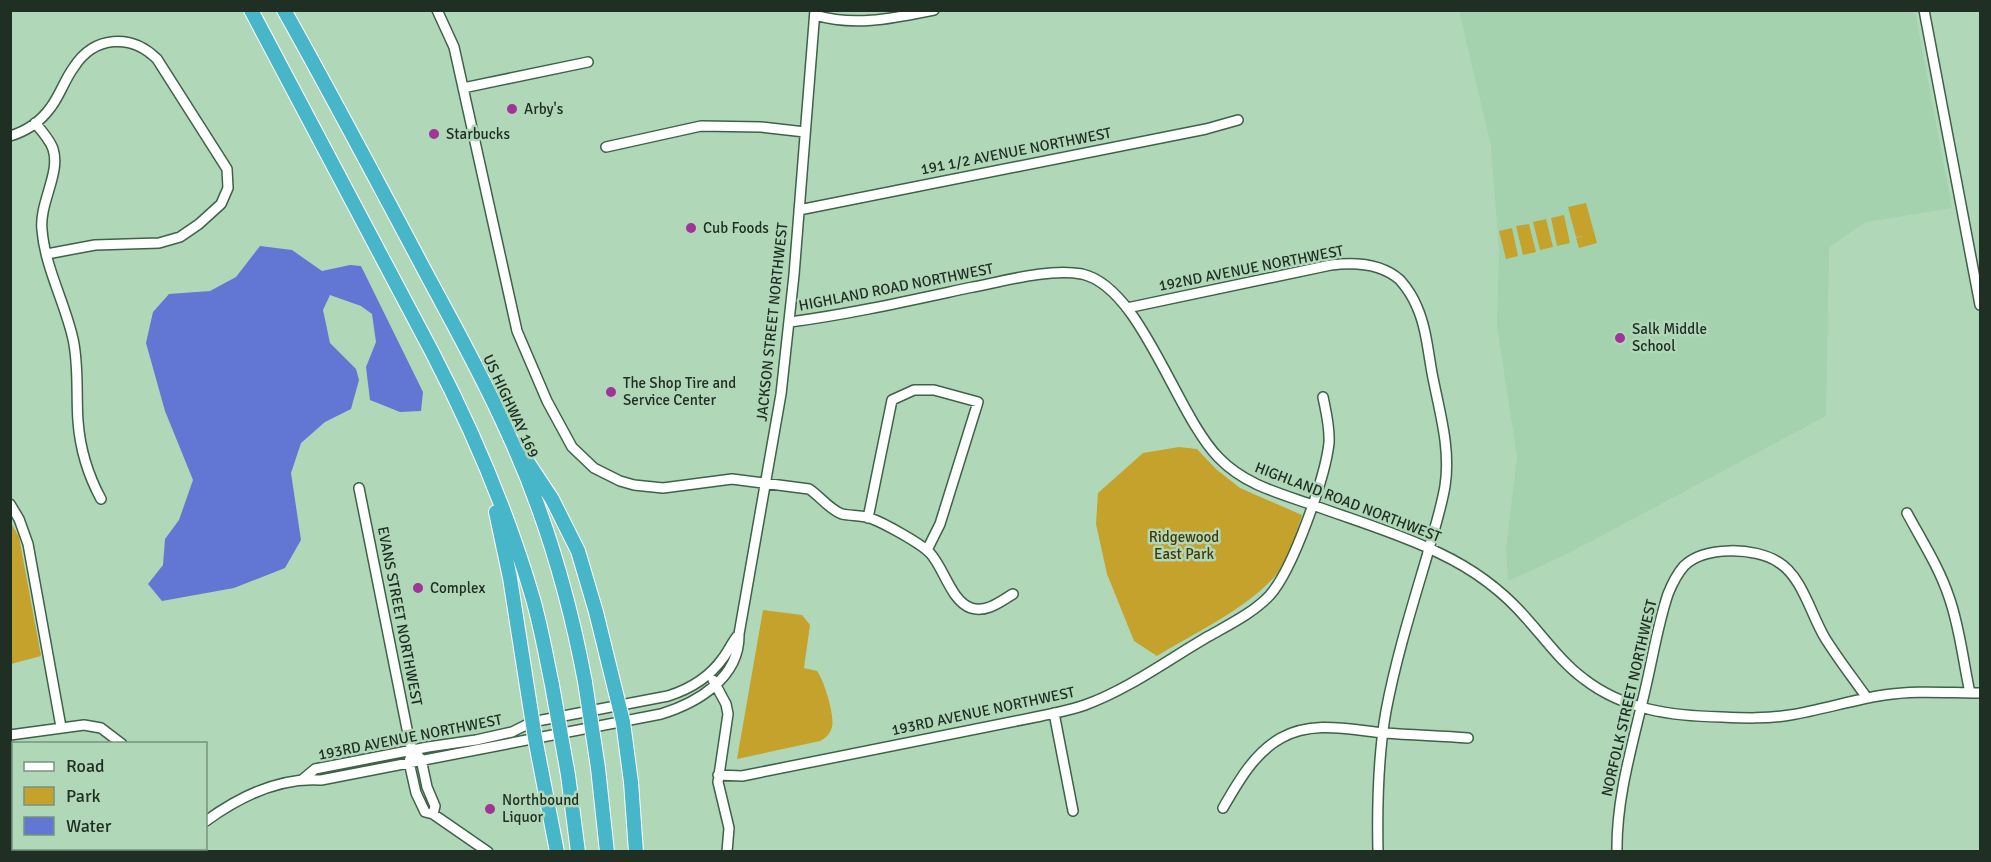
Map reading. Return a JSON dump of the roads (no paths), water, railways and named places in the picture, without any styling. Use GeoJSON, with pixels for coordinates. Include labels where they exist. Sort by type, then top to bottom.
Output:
{"type":"FeatureCollection","features":[{"type":"Feature","properties":{"kind":"highway"},"geometry":{"type":"LineString","coordinates":[[251,10],[437,361],[476,443],[510,529],[533,601],[552,685],[568,775],[578,852]]}},
{"type":"Feature","properties":{"kind":"highway","name":"US HIGHWAY 169"},"geometry":{"type":"LineString","coordinates":[[284,10],[464,344],[508,433],[543,519],[574,625],[585,682],[598,768],[607,852]]}},
{"type":"Feature","properties":{"kind":"highway"},"geometry":{"type":"LineString","coordinates":[[508,433],[552,499],[578,551],[620,705],[631,782],[636,852]]}},
{"type":"Feature","properties":{"kind":"highway"},"geometry":{"type":"LineString","coordinates":[[476,443],[497,514],[510,578],[534,738],[557,852]]}},
{"type":"Feature","properties":{"kind":"street"},"geometry":{"type":"LineString","coordinates":[[437,10],[454,47],[517,331],[555,418],[572,447],[594,468],[620,482],[634,486],[663,488],[720,479],[809,489],[835,510],[843,514],[868,518],[927,550],[937,561],[957,598],[970,608],[987,608],[1013,594]]}},
{"type":"Feature","properties":{"kind":"street"},"geometry":{"type":"LineString","coordinates":[[815,13],[829,19],[861,21],[888,19],[934,10]]}},
{"type":"Feature","properties":{"kind":"street"},"geometry":{"type":"LineString","coordinates":[[1924,10],[1980,304]]}},
{"type":"Feature","properties":{"kind":"street","name":"JACKSON STREET NORTHWEST"},"geometry":{"type":"LineString","coordinates":[[596,727],[661,714],[684,706],[701,697],[716,685],[735,658],[781,394],[790,322],[815,13]]}},
{"type":"Feature","properties":{"kind":"street"},"geometry":{"type":"LineString","coordinates":[[10,136],[28,129],[52,106],[80,58],[89,51],[110,42],[120,41],[135,44],[150,52],[170,78],[227,169],[228,188],[221,204],[207,218],[180,237],[159,243],[95,246],[47,255]]}},
{"type":"Feature","properties":{"kind":"street"},"geometry":{"type":"LineString","coordinates":[[463,88],[588,62]]}},
{"type":"Feature","properties":{"kind":"street","name":"191 1/2 AVENUE NORTHWEST"},"geometry":{"type":"LineString","coordinates":[[799,210],[1206,129],[1238,120]]}},
{"type":"Feature","properties":{"kind":"street"},"geometry":{"type":"LineString","coordinates":[[35,123],[49,141],[55,156],[55,165],[45,197],[42,230],[47,255],[73,342],[81,447],[92,483],[101,500]]}},
{"type":"Feature","properties":{"kind":"street"},"geometry":{"type":"LineString","coordinates":[[606,147],[701,126],[761,127],[805,132]]}},
{"type":"Feature","properties":{"kind":"street","name":"192ND AVENUE NORTHWEST"},"geometry":{"type":"LineString","coordinates":[[1127,308],[1331,265],[1354,263],[1380,268],[1398,279],[1418,307],[1425,331],[1445,445],[1447,473],[1443,500],[1429,548]]}},
{"type":"Feature","properties":{"kind":"street","name":"HIGHLAND ROAD NORTHWEST"},"geometry":{"type":"LineString","coordinates":[[790,322],[1059,273],[1083,274],[1095,279],[1115,293],[1127,308],[1144,334],[1197,430],[1215,455],[1238,475],[1253,483],[1429,548],[1461,564],[1502,594],[1583,679],[1609,695],[1641,708],[1689,716],[1759,718],[1790,715],[1867,698],[1916,692],[1975,693]]}},
{"type":"Feature","properties":{"kind":"street"},"geometry":{"type":"LineString","coordinates":[[868,518],[892,400],[914,390],[934,390],[978,402],[939,524],[927,550]]}},
{"type":"Feature","properties":{"kind":"street","name":"193RD AVENUE NORTHWEST"},"geometry":{"type":"LineString","coordinates":[[718,774],[742,776],[1084,705],[1110,693],[1233,622],[1261,603],[1286,572],[1312,505],[1324,466],[1329,442],[1328,420],[1323,397]]}},
{"type":"Feature","properties":{"kind":"street","name":"EVANS STREET NORTHWEST"},"geometry":{"type":"LineString","coordinates":[[359,488],[413,750],[421,759],[427,787],[435,806],[433,814]]}},
{"type":"Feature","properties":{"kind":"street"},"geometry":{"type":"LineString","coordinates":[[10,504],[19,519],[28,544],[61,727]]}},
{"type":"Feature","properties":{"kind":"street"},"geometry":{"type":"LineString","coordinates":[[1907,513],[1932,556],[1948,595],[1975,693]]}},
{"type":"Feature","properties":{"kind":"street"},"geometry":{"type":"LineString","coordinates":[[1378,852],[1383,733],[1393,678],[1429,548]]}},
{"type":"Feature","properties":{"kind":"street","name":"NORFOLK STREET NORTHWEST"},"geometry":{"type":"LineString","coordinates":[[1617,852],[1620,809],[1661,619],[1673,582],[1685,565],[1701,555],[1723,551],[1759,554],[1786,567],[1798,584],[1827,640],[1867,698]]}},
{"type":"Feature","properties":{"kind":"street","name":"JACKSON STREET NORTHWEST"},"geometry":{"type":"LineString","coordinates":[[593,710],[678,693],[689,688],[710,674],[739,634]]}},
{"type":"Feature","properties":{"kind":"street"},"geometry":{"type":"LineString","coordinates":[[710,674],[726,704],[728,714],[718,774],[719,789],[729,828],[727,852]]}},
{"type":"Feature","properties":{"kind":"street","name":"193RD AVENUE NORTHWEST"},"geometry":{"type":"LineString","coordinates":[[303,779],[315,769],[512,732],[532,722],[593,710]]}},
{"type":"Feature","properties":{"kind":"street"},"geometry":{"type":"LineString","coordinates":[[1054,713],[1073,811]]}},
{"type":"Feature","properties":{"kind":"street"},"geometry":{"type":"LineString","coordinates":[[10,735],[74,725],[93,726],[110,733],[120,742]]}},
{"type":"Feature","properties":{"kind":"street","name":"193RD AVENUE NORTHWEST"},"geometry":{"type":"LineString","coordinates":[[207,820],[244,797],[267,788],[303,779],[321,780],[596,727]]}},
{"type":"Feature","properties":{"kind":"street"},"geometry":{"type":"LineString","coordinates":[[1223,808],[1239,781],[1269,746],[1291,733],[1304,729],[1329,727],[1468,738]]}},
{"type":"Feature","properties":{"kind":"street"},"geometry":{"type":"LineString","coordinates":[[413,750],[409,762],[425,813],[433,814],[488,852]]}},
{"type":"Feature","properties":{"kind":"water"},"geometry":{"type":"Polygon","coordinates":[[[260,246],[292,250],[322,271],[350,265],[361,266],[423,392],[421,411],[400,412],[370,400],[366,367],[376,342],[372,314],[361,306],[330,295],[323,310],[330,343],[356,369],[359,380],[351,409],[325,422],[301,443],[291,473],[301,540],[285,568],[234,588],[162,601],[148,584],[163,565],[165,539],[179,520],[193,480],[165,411],[146,343],[153,312],[169,294],[210,291],[236,277],[260,246]]]}},
{"type":"Feature","properties":{"kind":"place","name":"Arby's"},"geometry":{"type":"Point","coordinates":[512,109]}},
{"type":"Feature","properties":{"kind":"place","name":"Starbucks"},"geometry":{"type":"Point","coordinates":[434,134]}},
{"type":"Feature","properties":{"kind":"place","name":"Cub Foods"},"geometry":{"type":"Point","coordinates":[691,228]}},
{"type":"Feature","properties":{"kind":"place","name":"Salk Middle School"},"geometry":{"type":"Point","coordinates":[1620,338]}},
{"type":"Feature","properties":{"kind":"place","name":"The Shop Tire and Service Center"},"geometry":{"type":"Point","coordinates":[611,392]}},
{"type":"Feature","properties":{"kind":"place","name":"Complex"},"geometry":{"type":"Point","coordinates":[418,588]}},
{"type":"Feature","properties":{"kind":"place","name":"Northbound Liquor"},"geometry":{"type":"Point","coordinates":[490,809]}},
{"type":"Feature","properties":{"kind":"park label","name":"Ridgewood East Park"},"geometry":{"type":"Point","coordinates":[1184,546]}}]}
